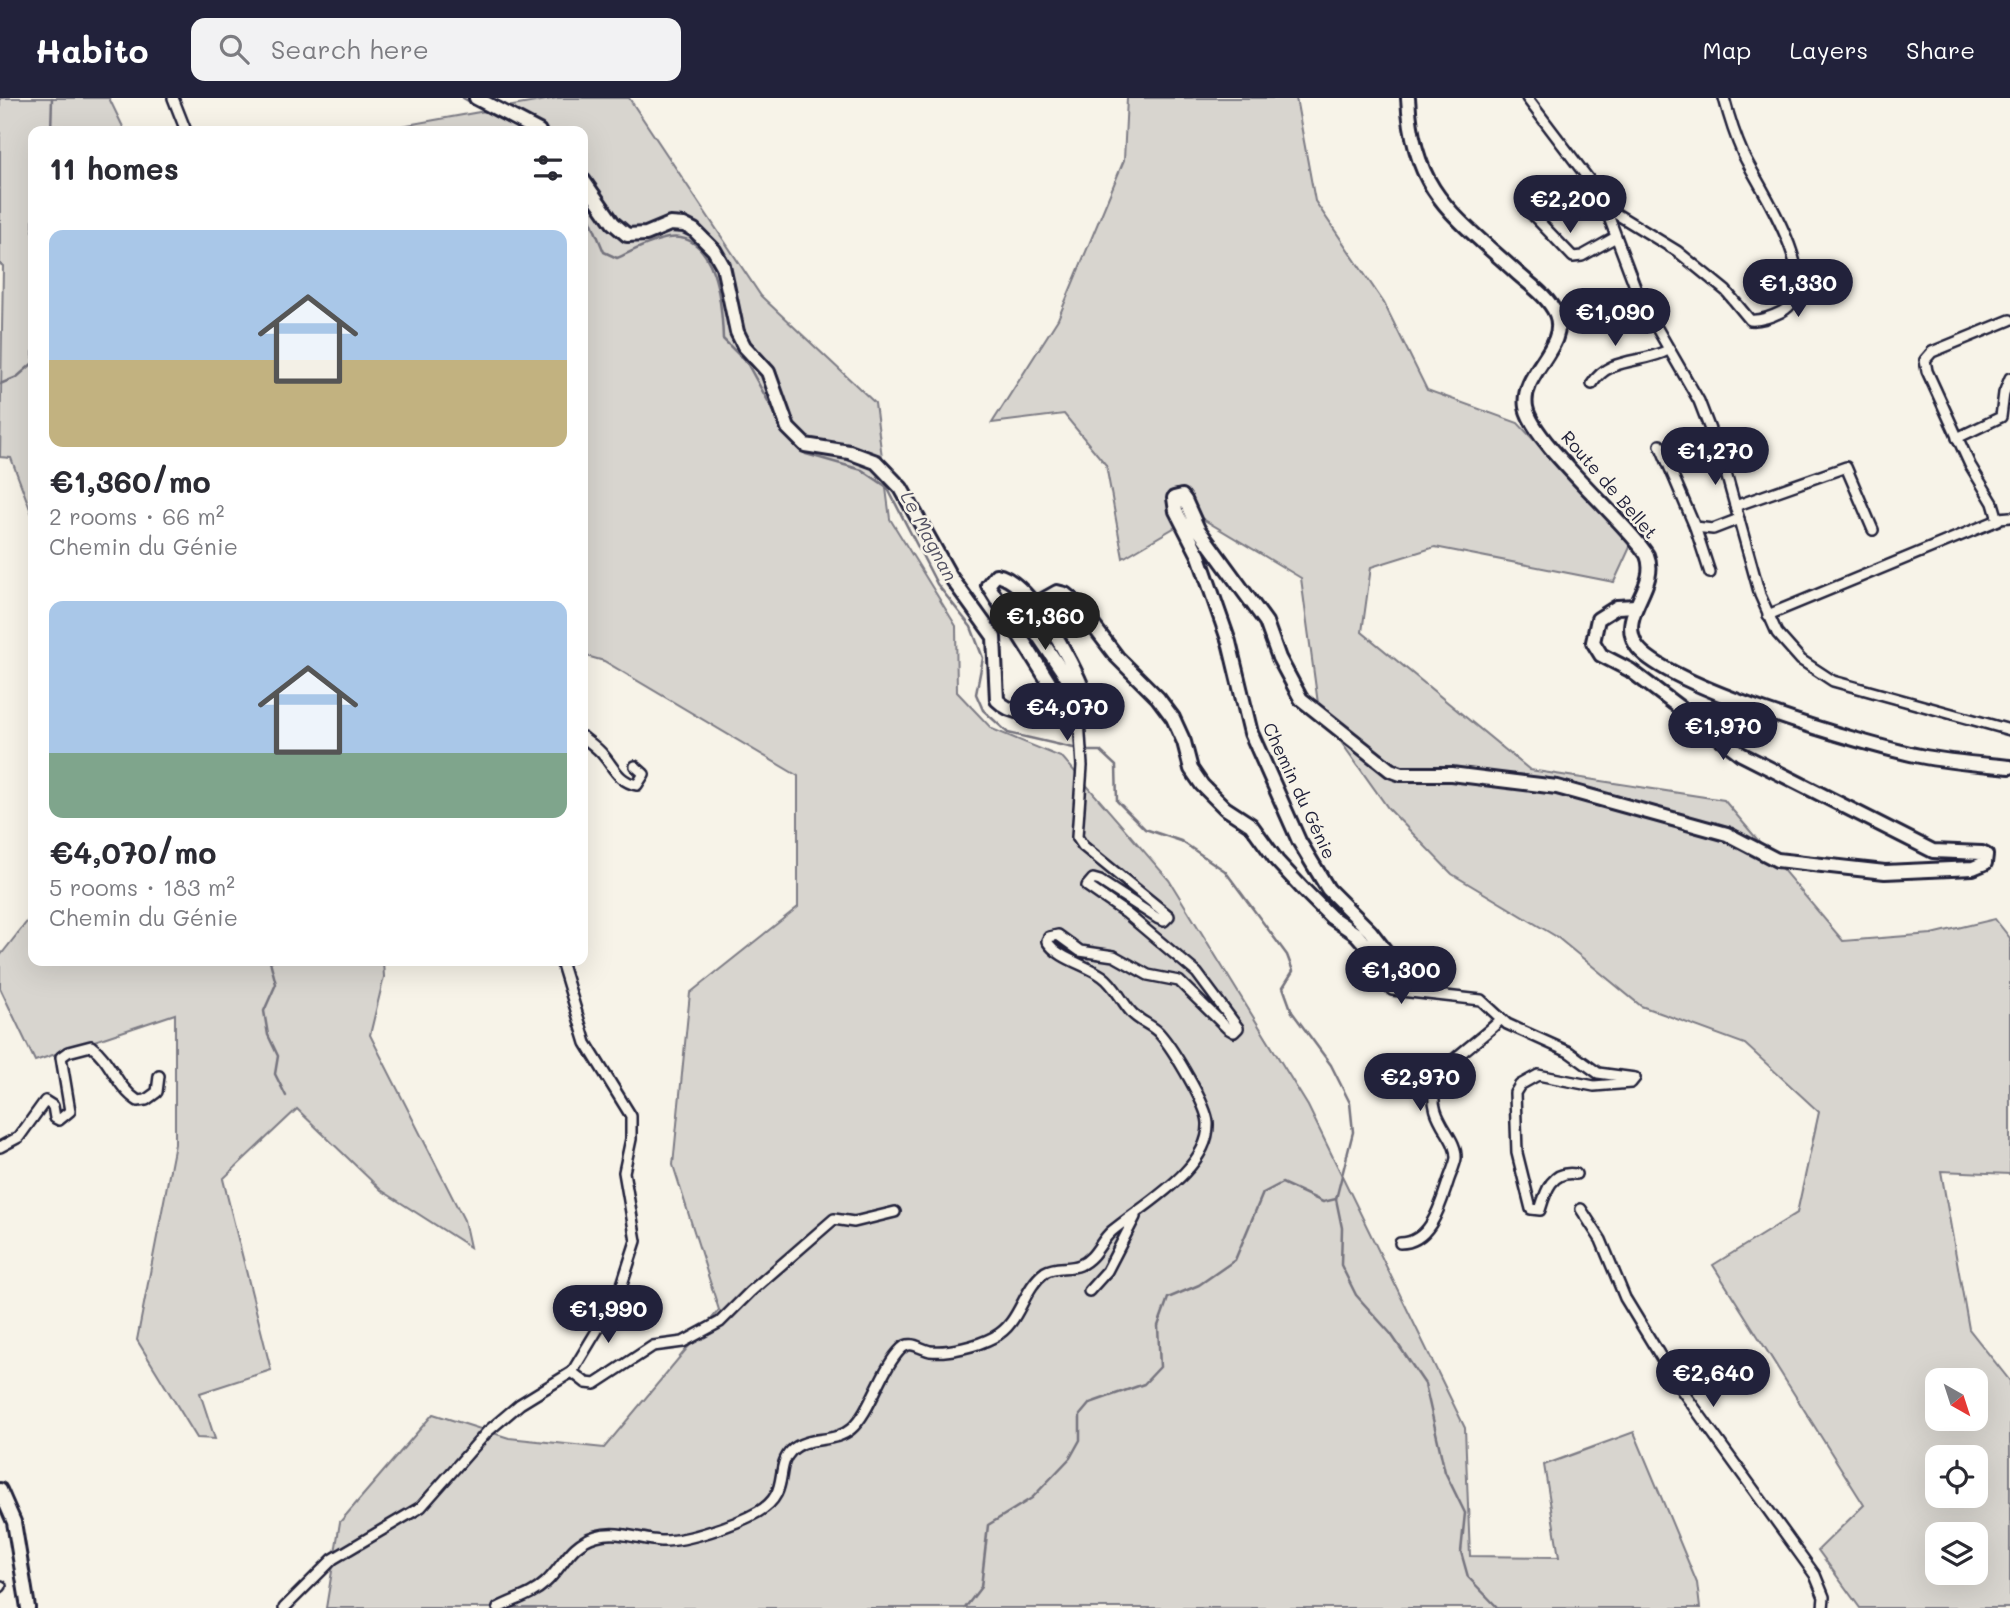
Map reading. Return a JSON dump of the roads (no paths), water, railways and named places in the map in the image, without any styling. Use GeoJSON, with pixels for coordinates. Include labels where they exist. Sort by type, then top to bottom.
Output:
{"type":"FeatureCollection","features":[{"type":"Feature","properties":{"kind":"street"},"geometry":{"type":"LineString","coordinates":[[173,98],[184,126]]}},
{"type":"Feature","properties":{"kind":"street"},"geometry":{"type":"LineString","coordinates":[[476,98],[529,126]]}},
{"type":"Feature","properties":{"kind":"street","name":"Route de Bellet"},"geometry":{"type":"LineString","coordinates":[[1408,98],[1414,153],[1433,191],[1454,214],[1539,292],[1556,314],[1556,336],[1528,385],[1525,397],[1528,414],[1549,444],[1647,555],[1651,575],[1636,606],[1632,632],[1642,653],[1658,664],[1736,701],[1896,751],[2010,767]]}},
{"type":"Feature","properties":{"kind":"street"},"geometry":{"type":"LineString","coordinates":[[1527,98],[1593,185],[1605,207],[1640,298],[1699,401],[1724,466],[1768,615],[1777,633],[1813,670],[1833,681],[2010,730]]}},
{"type":"Feature","properties":{"kind":"street"},"geometry":{"type":"LineString","coordinates":[[1605,207],[1677,251],[1726,291],[1750,320],[1765,319],[1790,306],[1797,295],[1791,247],[1741,150],[1724,98]]}},
{"type":"Feature","properties":{"kind":"street"},"geometry":{"type":"LineString","coordinates":[[588,187],[613,223],[628,235],[636,236],[670,224],[684,225],[694,230],[714,250],[723,266],[737,332],[744,346],[768,372],[788,428],[805,445],[849,452],[876,462],[901,488],[950,576],[994,638],[998,700],[1014,711],[1030,711],[1043,703],[1049,695],[1050,684],[988,584],[996,575],[1007,578],[1024,593],[1056,638],[1084,692],[1083,700],[1078,704]]}},
{"type":"Feature","properties":{"kind":"street"},"geometry":{"type":"LineString","coordinates":[[1529,211],[1573,257],[1581,256],[1616,237]]}},
{"type":"Feature","properties":{"kind":"street"},"geometry":{"type":"LineString","coordinates":[[1999,518],[1957,438],[1927,371],[1925,359],[1932,352],[2010,320]]}},
{"type":"Feature","properties":{"kind":"street"},"geometry":{"type":"LineString","coordinates":[[1592,384],[1600,374],[1620,362],[1647,359],[1668,350]]}},
{"type":"Feature","properties":{"kind":"street"},"geometry":{"type":"LineString","coordinates":[[1957,438],[2001,417],[2004,393],[2010,378]]}},
{"type":"Feature","properties":{"kind":"street"},"geometry":{"type":"LineString","coordinates":[[1660,445],[1695,527],[1710,573]]}},
{"type":"Feature","properties":{"kind":"street"},"geometry":{"type":"LineString","coordinates":[[1735,506],[1846,467],[1873,530]]}},
{"type":"Feature","properties":{"kind":"street","name":"Chemin du Génie"},"geometry":{"type":"LineString","coordinates":[[498,1608],[532,1594],[552,1576],[567,1552],[598,1535],[677,1540],[762,1510],[781,1486],[789,1452],[800,1445],[840,1436],[851,1430],[876,1385],[902,1349],[913,1345],[927,1350],[953,1349],[992,1338],[1015,1319],[1044,1273],[1053,1268],[1079,1265],[1096,1253],[1116,1228],[1135,1217],[1200,1155],[1208,1133],[1207,1114],[1158,1031],[1136,1017],[1106,979],[1049,945],[1049,937],[1058,935],[1080,951],[1114,956],[1148,975],[1179,981],[1231,1031],[1238,1025],[1197,973],[1126,913],[1089,890],[1088,881],[1100,881],[1157,918],[1164,920],[1170,916],[1083,846],[1077,837],[1082,766],[1081,719],[1070,684],[1031,625],[1030,616],[1041,601],[1057,592],[1066,594],[1076,603],[1117,657],[1158,698],[1172,718],[1184,742],[1191,769],[1202,785],[1225,808],[1251,825],[1277,861],[1331,917],[1356,934],[1389,971],[1403,974],[1404,967],[1390,957],[1370,931],[1328,889],[1299,841],[1244,711],[1229,642],[1199,556],[1173,503],[1178,496],[1185,500],[1198,529],[1266,622],[1279,659],[1301,699],[1390,770],[1401,774],[1461,775],[1557,787],[1727,834],[1777,860],[1814,866],[1885,872],[1973,868],[1985,863],[1986,855],[1982,853],[1933,851],[1741,754],[1630,670],[1601,655],[1593,642],[1598,620],[1617,607],[1636,606]]}},
{"type":"Feature","properties":{"kind":"street"},"geometry":{"type":"LineString","coordinates":[[1768,615],[1883,565],[1994,523],[1999,518],[2010,517]]}},
{"type":"Feature","properties":{"kind":"street"},"geometry":{"type":"LineString","coordinates":[[1695,527],[1713,529],[1739,519]]}},
{"type":"Feature","properties":{"kind":"street"},"geometry":{"type":"LineString","coordinates":[[588,741],[605,756],[614,772],[628,784],[637,785],[644,774],[635,766]]}},
{"type":"Feature","properties":{"kind":"street"},"geometry":{"type":"LineString","coordinates":[[1372,953],[1374,971],[1392,990],[1481,1000],[1515,1029],[1569,1052],[1598,1073],[1635,1078],[1631,1083],[1594,1086],[1538,1075],[1520,1085],[1516,1093],[1517,1153],[1531,1209],[1540,1210],[1554,1177],[1564,1172],[1576,1174]]}},
{"type":"Feature","properties":{"kind":"street"},"geometry":{"type":"LineString","coordinates":[[284,1608],[333,1559],[421,1507],[487,1432],[520,1404],[572,1372],[613,1306],[636,1241],[624,1172],[631,1139],[631,1116],[586,1043],[563,966]]}},
{"type":"Feature","properties":{"kind":"street"},"geometry":{"type":"LineString","coordinates":[[1400,1242],[1421,1235],[1437,1215],[1455,1161],[1454,1151],[1434,1107],[1433,1094],[1439,1074],[1501,1019]]}},
{"type":"Feature","properties":{"kind":"street"},"geometry":{"type":"LineString","coordinates":[[0,1147],[25,1131],[45,1101],[53,1107],[55,1118],[59,1120],[69,1111],[61,1058],[68,1052],[91,1045],[98,1051],[125,1093],[138,1101],[146,1100],[157,1092],[159,1076]]}},
{"type":"Feature","properties":{"kind":"street"},"geometry":{"type":"LineString","coordinates":[[1581,1209],[1601,1240],[1625,1298],[1678,1384],[1815,1575],[1824,1597],[1823,1608]]}},
{"type":"Feature","properties":{"kind":"street"},"geometry":{"type":"LineString","coordinates":[[572,1372],[586,1383],[595,1384],[653,1346],[683,1342],[720,1322],[750,1292],[834,1219],[854,1222],[895,1212]]}},
{"type":"Feature","properties":{"kind":"street"},"geometry":{"type":"LineString","coordinates":[[1089,1290],[1107,1271],[1135,1217]]}},
{"type":"Feature","properties":{"kind":"street"},"geometry":{"type":"LineString","coordinates":[[0,1490],[14,1522],[29,1608]]}},
{"type":"Feature","properties":{"kind":"waterway"},"geometry":{"type":"LineString","coordinates":[[51,126],[52,98]]}},
{"type":"Feature","properties":{"kind":"waterway","name":"Le Magnan"},"geometry":{"type":"LineString","coordinates":[[463,98],[513,126]]}},
{"type":"Feature","properties":{"kind":"waterway","name":"Le Magnan"},"geometry":{"type":"LineString","coordinates":[[588,214],[604,252],[617,258],[668,238],[684,239],[697,246],[714,273],[721,308],[723,339],[747,363],[779,421]]}},
{"type":"Feature","properties":{"kind":"waterway"},"geometry":{"type":"LineString","coordinates":[[0,384],[17,377],[28,367]]}},
{"type":"Feature","properties":{"kind":"waterway","name":"Le Magnan"},"geometry":{"type":"LineString","coordinates":[[785,433],[806,454],[862,470],[887,487],[937,584],[971,627],[983,658],[976,694],[983,710],[1008,733],[1078,749]]}},
{"type":"Feature","properties":{"kind":"waterway","name":"Le Magnan"},"geometry":{"type":"LineString","coordinates":[[965,1608],[981,1587],[988,1525],[1032,1498],[1070,1458],[1080,1440],[1080,1415],[1090,1403],[1144,1384],[1160,1367],[1158,1326],[1168,1298],[1199,1285],[1235,1260],[1263,1193],[1282,1183],[1323,1202],[1336,1199],[1353,1132],[1350,1103],[1331,1065],[1292,1012],[1283,987],[1293,971],[1287,955],[1225,871],[1181,841],[1145,829],[1117,801],[1116,766],[1100,751],[1085,751]]}},
{"type":"Feature","properties":{"kind":"waterway"},"geometry":{"type":"LineString","coordinates":[[271,966],[276,984],[264,1011],[268,1035],[278,1056],[275,1074],[286,1096]]}},
{"type":"Feature","properties":{"kind":"waterway"},"geometry":{"type":"LineString","coordinates":[[1336,1199],[1342,1228],[1341,1265],[1356,1295],[1391,1334],[1425,1384],[1445,1472],[1465,1513],[1461,1552],[1468,1577],[1498,1608]]}}]}
